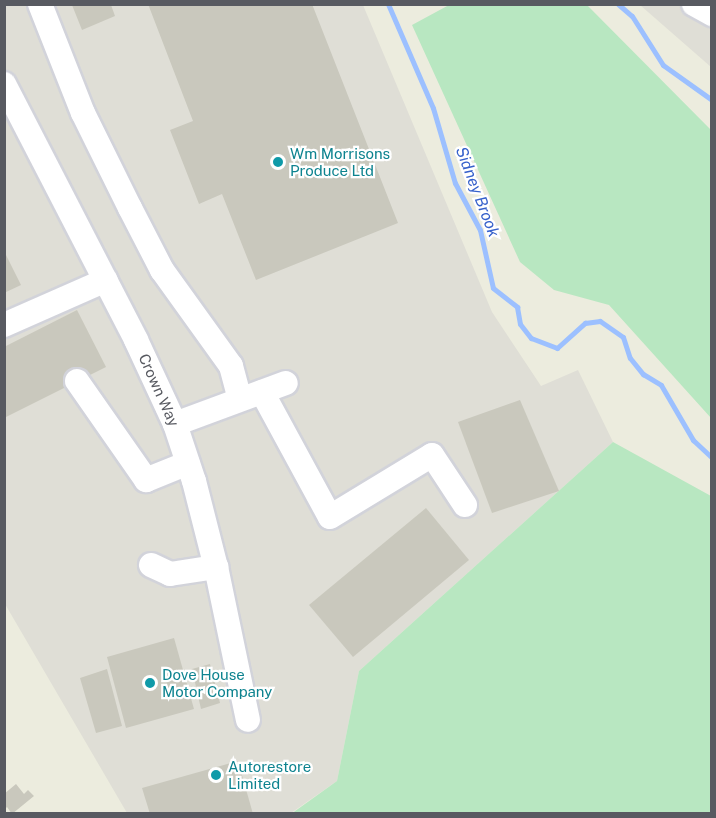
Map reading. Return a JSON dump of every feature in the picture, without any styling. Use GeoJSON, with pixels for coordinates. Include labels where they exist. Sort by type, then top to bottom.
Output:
{"type":"FeatureCollection","features":[{"type":"Feature","properties":{"kind":"street"},"geometry":{"type":"LineString","coordinates":[[40,4],[83,113],[162,270],[293,453],[330,517],[432,455],[465,505]]}},
{"type":"Feature","properties":{"kind":"street"},"geometry":{"type":"LineString","coordinates":[[694,4],[711,14]]}},
{"type":"Feature","properties":{"kind":"street","name":"Crown Way"},"geometry":{"type":"LineString","coordinates":[[6,91],[106,280],[175,424],[216,567],[248,720]]}},
{"type":"Feature","properties":{"kind":"street"},"geometry":{"type":"LineString","coordinates":[[4,325],[106,280]]}},
{"type":"Feature","properties":{"kind":"street"},"geometry":{"type":"LineString","coordinates":[[77,381],[146,480],[188,463]]}},
{"type":"Feature","properties":{"kind":"street"},"geometry":{"type":"LineString","coordinates":[[175,424],[286,383]]}},
{"type":"Feature","properties":{"kind":"street"},"geometry":{"type":"LineString","coordinates":[[151,564],[170,574],[216,567]]}},
{"type":"Feature","properties":{"kind":"shaded area"},"geometry":{"type":"Polygon","coordinates":[[[4,5],[363,5],[492,312],[541,386],[578,370],[613,442],[359,671],[337,781],[291,813],[127,813],[5,604],[4,5]]]}},
{"type":"Feature","properties":{"kind":"shaded area"},"geometry":{"type":"Polygon","coordinates":[[[640,5],[711,5],[711,67],[640,5]]]}},
{"type":"Feature","properties":{"kind":"green space"},"geometry":{"type":"Polygon","coordinates":[[[449,5],[587,5],[711,130],[711,418],[609,305],[554,290],[520,262],[412,25],[449,5]]]}},
{"type":"Feature","properties":{"kind":"green space"},"geometry":{"type":"Polygon","coordinates":[[[613,442],[711,496],[711,813],[291,814],[337,781],[359,671],[613,442]]]}},
{"type":"Feature","properties":{"kind":"building","name":"Wm Morrisons Produce Ltd"},"geometry":{"type":"Polygon","coordinates":[[[148,4],[312,4],[398,223],[256,280],[222,194],[199,204],[170,130],[193,121],[148,4]]]}},
{"type":"Feature","properties":{"kind":"building"},"geometry":{"type":"Polygon","coordinates":[[[72,5],[111,5],[115,16],[82,30],[72,5]]]}},
{"type":"Feature","properties":{"kind":"building"},"geometry":{"type":"Polygon","coordinates":[[[4,251],[21,285],[4,293],[4,251]]]}},
{"type":"Feature","properties":{"kind":"building"},"geometry":{"type":"Polygon","coordinates":[[[77,310],[106,367],[4,418],[4,347],[77,310]]]}},
{"type":"Feature","properties":{"kind":"building"},"geometry":{"type":"Polygon","coordinates":[[[520,400],[559,491],[492,513],[458,422],[520,400]]]}},
{"type":"Feature","properties":{"kind":"building"},"geometry":{"type":"Polygon","coordinates":[[[426,508],[469,560],[353,657],[309,605],[426,508]]]}},
{"type":"Feature","properties":{"kind":"building","name":"Dove House Motor Company"},"geometry":{"type":"Polygon","coordinates":[[[174,638],[194,709],[126,728],[107,657],[174,638]]]}},
{"type":"Feature","properties":{"kind":"building"},"geometry":{"type":"Polygon","coordinates":[[[210,664],[220,703],[201,709],[192,669],[210,664]]]}},
{"type":"Feature","properties":{"kind":"building"},"geometry":{"type":"Polygon","coordinates":[[[107,669],[122,726],[96,733],[80,678],[107,669]]]}},
{"type":"Feature","properties":{"kind":"building","name":"Autorestore Limited"},"geometry":{"type":"Polygon","coordinates":[[[238,761],[253,814],[150,814],[142,788],[238,761]]]}},
{"type":"Feature","properties":{"kind":"building"},"geometry":{"type":"Polygon","coordinates":[[[16,784],[24,794],[28,790],[34,796],[12,814],[7,807],[4,810],[4,794],[16,784]]]}},
{"type":"Feature","properties":{"kind":"waterway","name":"Sidney Brook"},"geometry":{"type":"LineString","coordinates":[[388,4],[433,108],[455,183],[480,230],[493,288],[517,307],[520,324],[531,338],[557,348],[585,323],[600,321],[623,337],[630,358],[643,374],[661,385],[693,440],[712,458]]}},
{"type":"Feature","properties":{"kind":"waterway"},"geometry":{"type":"LineString","coordinates":[[618,4],[632,16],[663,65],[712,100]]}},
{"type":"Feature","properties":{"kind":"place","name":"Wm Morrisons Produce Ltd"},"geometry":{"type":"Point","coordinates":[278,162]}},
{"type":"Feature","properties":{"kind":"place","name":"Dove House Motor Company"},"geometry":{"type":"Point","coordinates":[150,683]}},
{"type":"Feature","properties":{"kind":"place","name":"Autorestore Limited"},"geometry":{"type":"Point","coordinates":[216,775]}}]}
